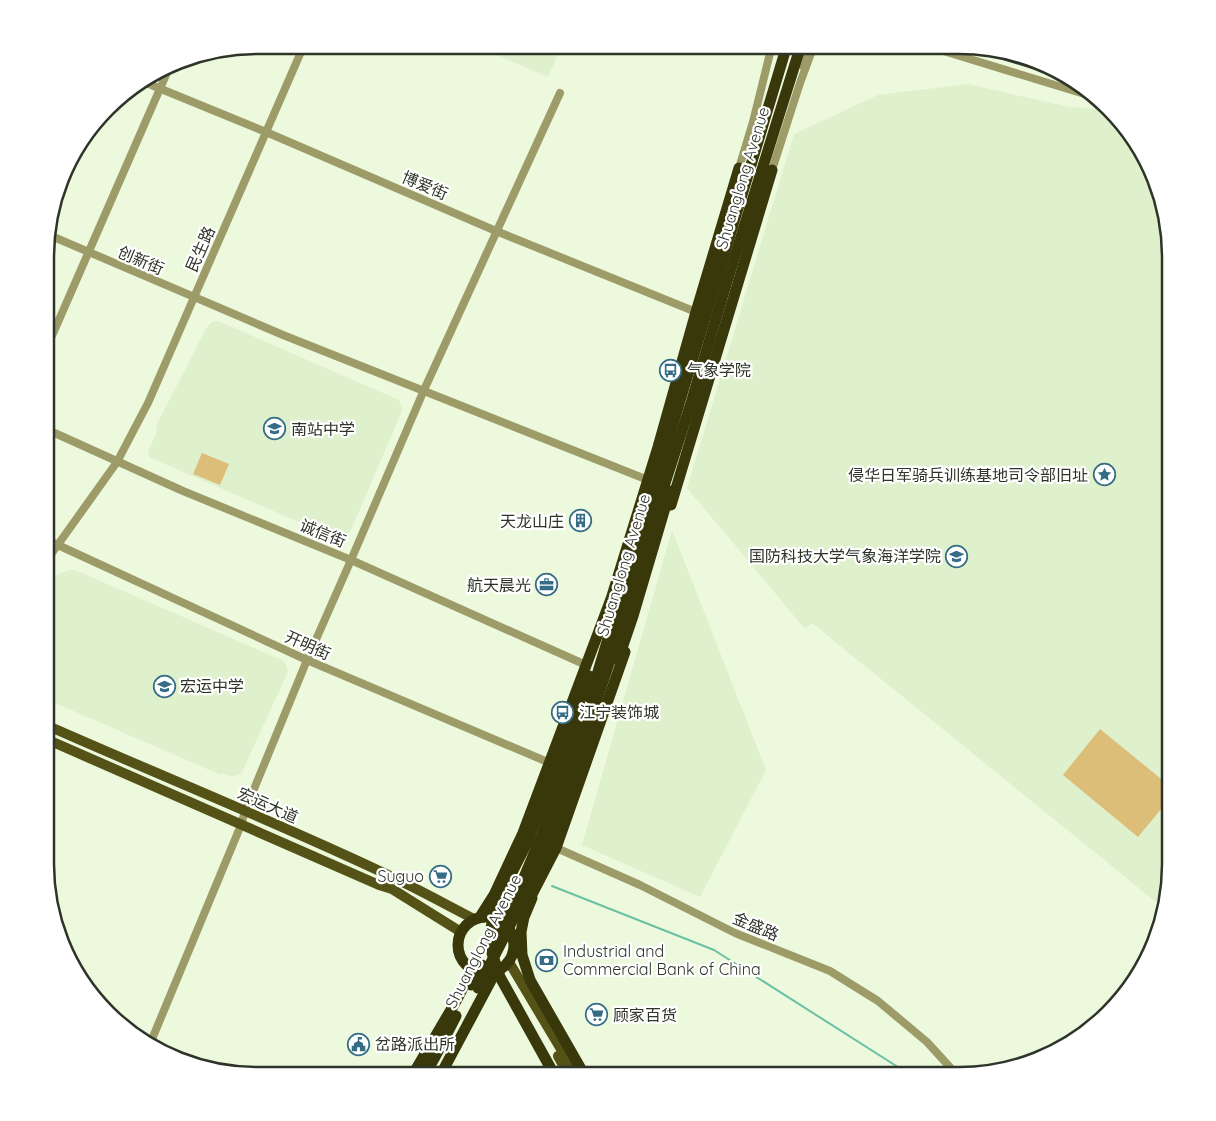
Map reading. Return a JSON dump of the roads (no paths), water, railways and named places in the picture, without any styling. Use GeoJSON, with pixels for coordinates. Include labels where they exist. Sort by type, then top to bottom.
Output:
{"type":"FeatureCollection","features":[{"type":"Feature","properties":{"kind":"highway","name":"Shuanglong Avenue"},"geometry":{"type":"LineString","coordinates":[[435,1067],[525,896],[550,836],[626,612],[691,403],[723,277],[785,54]]}},
{"type":"Feature","properties":{"kind":"highway","name":"Shuanglong Avenue"},"geometry":{"type":"LineString","coordinates":[[429,1067],[488,953],[542,837],[590,696],[723,277],[798,54]]}},
{"type":"Feature","properties":{"kind":"highway","name":"Shuanglong Avenue"},"geometry":{"type":"LineString","coordinates":[[477,918],[494,895],[523,833],[612,598],[739,168]]}},
{"type":"Feature","properties":{"kind":"highway","name":"Shuanglong Avenue"},"geometry":{"type":"LineString","coordinates":[[512,932],[556,848],[645,596],[772,170]]}},
{"type":"Feature","properties":{"kind":"highway"},"geometry":{"type":"LineString","coordinates":[[581,1067],[530,980],[522,955],[521,932],[524,917],[535,894],[567,809],[633,616],[673,481],[691,403]]}},
{"type":"Feature","properties":{"kind":"highway"},"geometry":{"type":"LineString","coordinates":[[550,1067],[500,977],[492,953],[490,934],[494,914],[528,841],[600,646],[620,600]]}},
{"type":"Feature","properties":{"kind":"highway"},"geometry":{"type":"LineString","coordinates":[[489,917],[498,919],[512,932],[515,948],[513,956],[507,964],[495,973],[479,973],[472,970],[461,958],[458,949],[458,940],[461,932],[466,924],[477,918],[489,917]]}},
{"type":"Feature","properties":{"kind":"highway","name":"Shuanglong Avenue"},"geometry":{"type":"LineString","coordinates":[[417,1067],[472,970]]}},
{"type":"Feature","properties":{"kind":"highway","name":"Shuanglong Avenue"},"geometry":{"type":"LineString","coordinates":[[445,1067],[495,973]]}},
{"type":"Feature","properties":{"kind":"main road","name":"宏运大道"},"geometry":{"type":"LineString","coordinates":[[54,729],[386,874],[477,918]]}},
{"type":"Feature","properties":{"kind":"main road","name":"宏运大道"},"geometry":{"type":"LineString","coordinates":[[54,742],[379,886],[392,890],[461,932]]}},
{"type":"Feature","properties":{"kind":"main road"},"geometry":{"type":"LineString","coordinates":[[507,964],[564,1067]]}},
{"type":"Feature","properties":{"kind":"main road"},"geometry":{"type":"LineString","coordinates":[[507,964],[572,1067]]}},
{"type":"Feature","properties":{"kind":"street","name":"民生路"},"geometry":{"type":"LineString","coordinates":[[54,551],[117,462],[148,402],[300,54]]}},
{"type":"Feature","properties":{"kind":"street"},"geometry":{"type":"LineString","coordinates":[[739,168],[753,122],[770,54]]}},
{"type":"Feature","properties":{"kind":"street"},"geometry":{"type":"LineString","coordinates":[[800,83],[805,54]]}},
{"type":"Feature","properties":{"kind":"street"},"geometry":{"type":"LineString","coordinates":[[772,170],[811,54]]}},
{"type":"Feature","properties":{"kind":"street"},"geometry":{"type":"LineString","coordinates":[[951,54],[1077,92]]}},
{"type":"Feature","properties":{"kind":"street"},"geometry":{"type":"LineString","coordinates":[[54,331],[166,76]]}},
{"type":"Feature","properties":{"kind":"street","name":"博爱街"},"geometry":{"type":"LineString","coordinates":[[150,84],[266,132],[496,231],[696,312]]}},
{"type":"Feature","properties":{"kind":"street"},"geometry":{"type":"LineString","coordinates":[[152,1038],[241,825],[306,660],[424,390],[560,93]]}},
{"type":"Feature","properties":{"kind":"street","name":"创新街"},"geometry":{"type":"LineString","coordinates":[[54,237],[306,344],[648,480]]}},
{"type":"Feature","properties":{"kind":"street","name":"诚信街"},"geometry":{"type":"LineString","coordinates":[[54,433],[183,491],[351,560],[586,666]]}},
{"type":"Feature","properties":{"kind":"street","name":"开明街"},"geometry":{"type":"LineString","coordinates":[[54,542],[306,660],[550,763]]}},
{"type":"Feature","properties":{"kind":"street","name":"金盛路"},"geometry":{"type":"LineString","coordinates":[[523,833],[640,885],[735,933],[830,971],[878,1001],[927,1042],[950,1067]]}},
{"type":"Feature","properties":{"kind":"waterway"},"geometry":{"type":"LineString","coordinates":[[552,886],[714,950],[898,1067]]}},
{"type":"Feature","properties":{"kind":"railway"},"geometry":{"type":"LineString","coordinates":[[1003,59],[1039,70]]}},
{"type":"Feature","properties":{"kind":"place","name":"气象学院"},"geometry":{"type":"Point","coordinates":[671,370]}},
{"type":"Feature","properties":{"kind":"place","name":"南站中学"},"geometry":{"type":"Point","coordinates":[275,429]}},
{"type":"Feature","properties":{"kind":"place","name":"侵华日军骑兵训练基地司令部旧址"},"geometry":{"type":"Point","coordinates":[1104,475]}},
{"type":"Feature","properties":{"kind":"place","name":"天龙山庄"},"geometry":{"type":"Point","coordinates":[580,521]}},
{"type":"Feature","properties":{"kind":"place","name":"国防科技大学气象海洋学院"},"geometry":{"type":"Point","coordinates":[957,556]}},
{"type":"Feature","properties":{"kind":"place","name":"航天晨光"},"geometry":{"type":"Point","coordinates":[547,585]}},
{"type":"Feature","properties":{"kind":"place","name":"宏运中学"},"geometry":{"type":"Point","coordinates":[164,686]}},
{"type":"Feature","properties":{"kind":"place","name":"江宁装饰城"},"geometry":{"type":"Point","coordinates":[563,712]}},
{"type":"Feature","properties":{"kind":"place","name":"Suguo"},"geometry":{"type":"Point","coordinates":[440,876]}},
{"type":"Feature","properties":{"kind":"place","name":"Industrial and Commercial Bank of China"},"geometry":{"type":"Point","coordinates":[547,960]}},
{"type":"Feature","properties":{"kind":"place","name":"顾家百货"},"geometry":{"type":"Point","coordinates":[597,1015]}},
{"type":"Feature","properties":{"kind":"place","name":"岔路派出所"},"geometry":{"type":"Point","coordinates":[359,1044]}}]}
